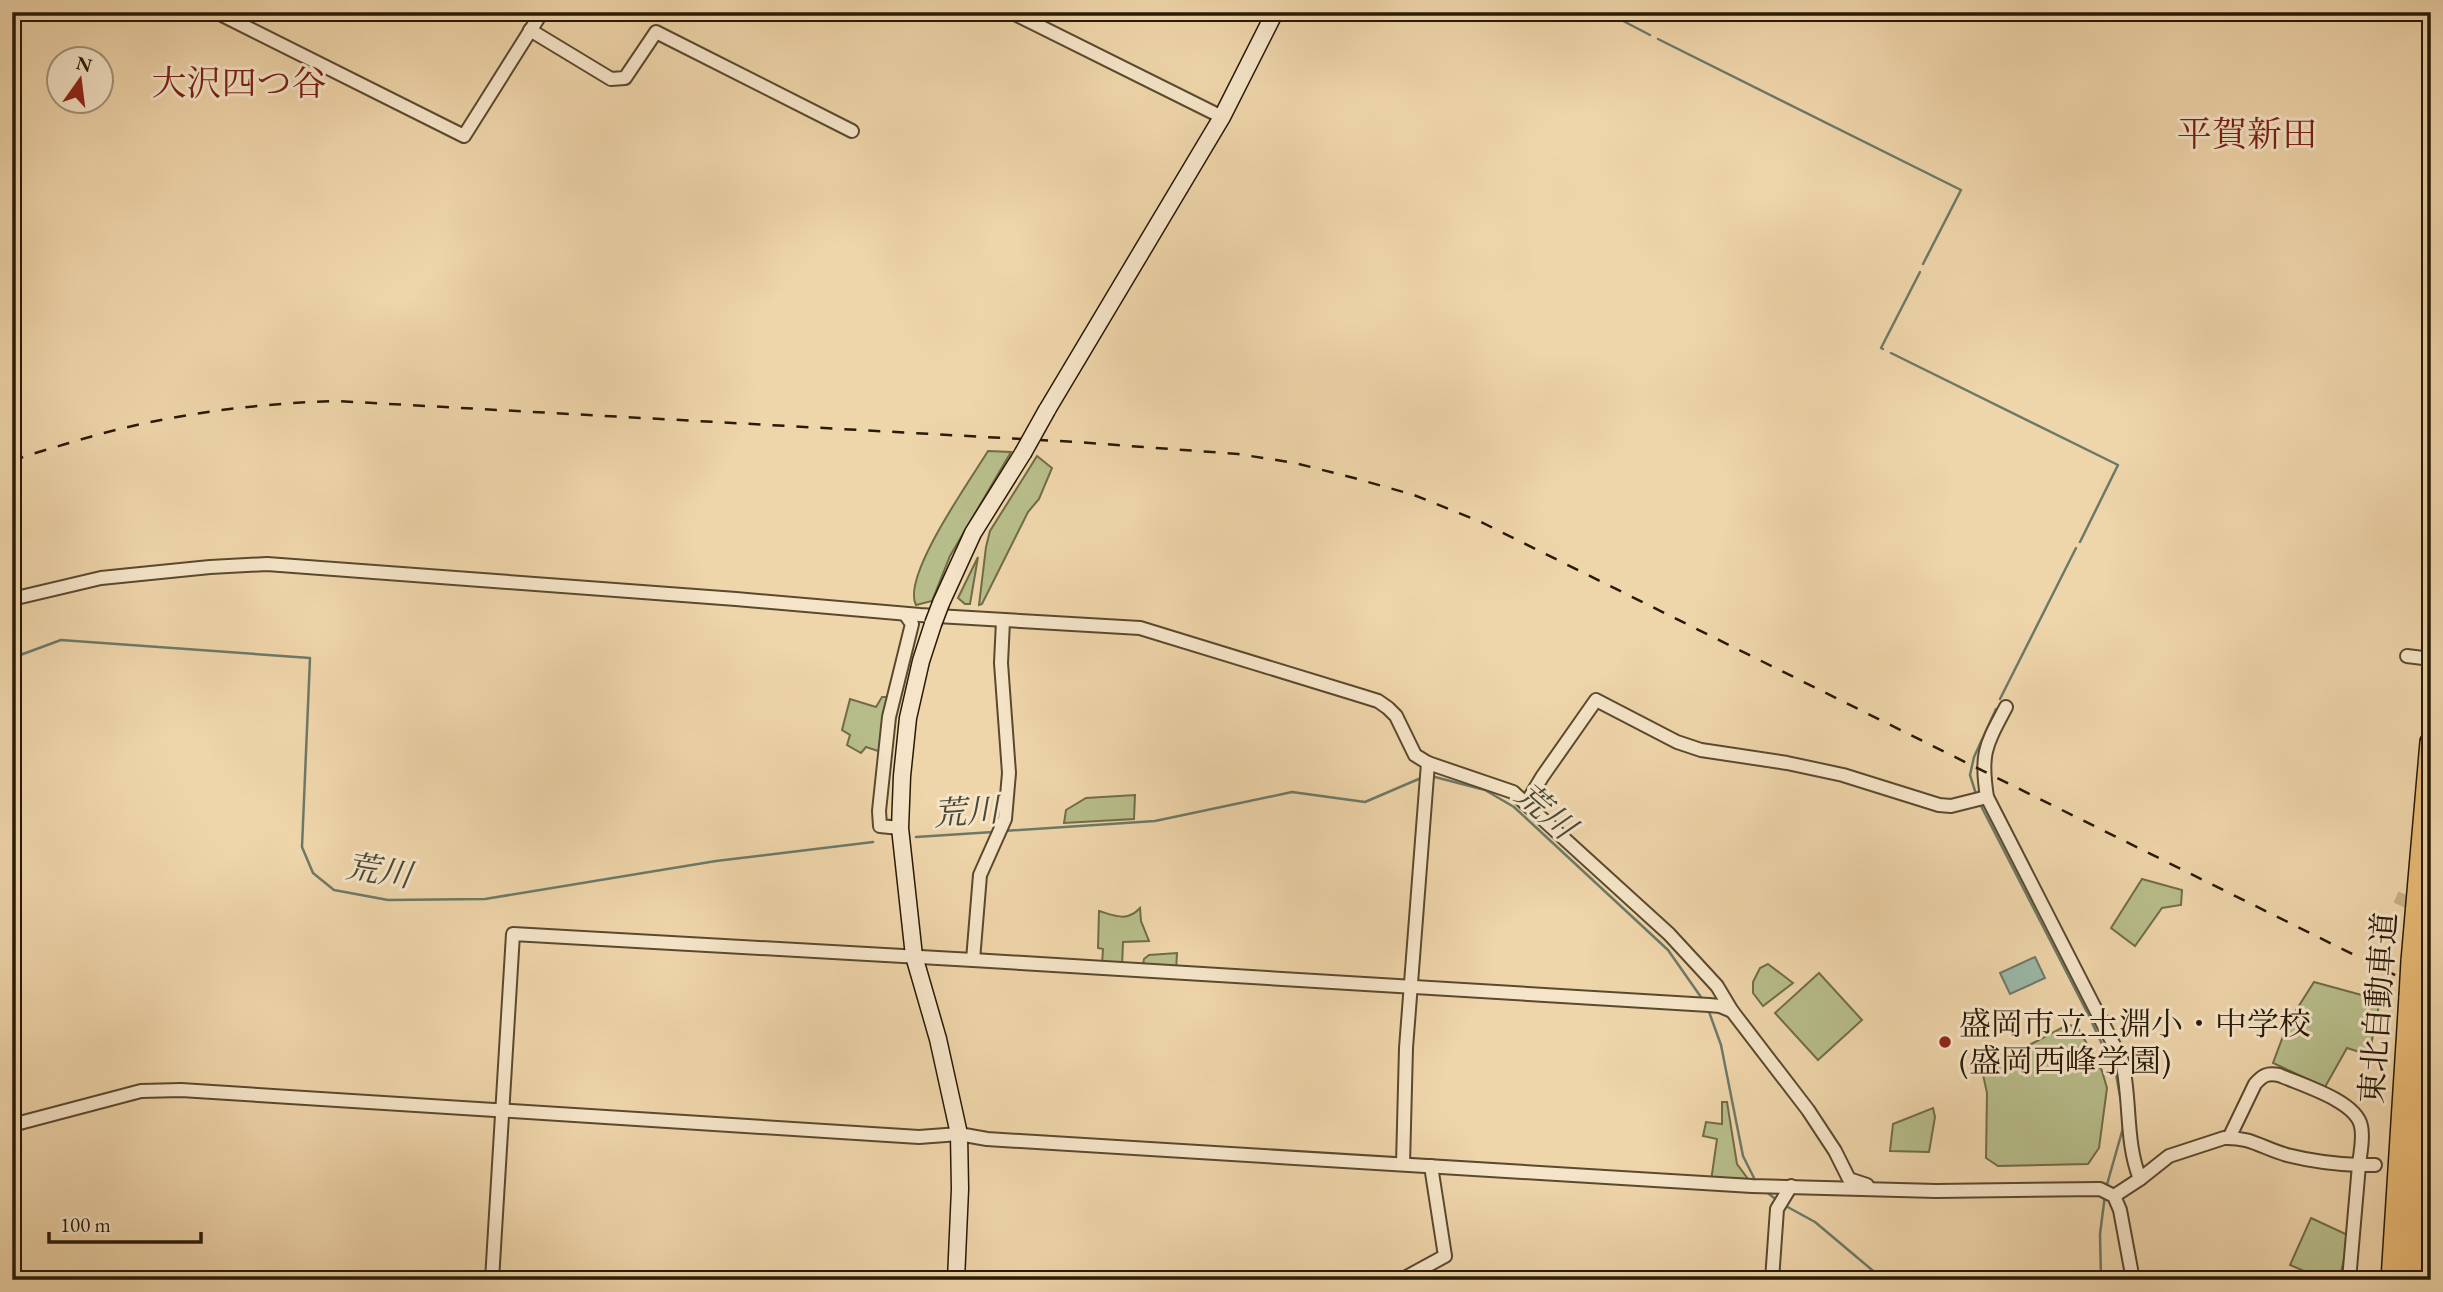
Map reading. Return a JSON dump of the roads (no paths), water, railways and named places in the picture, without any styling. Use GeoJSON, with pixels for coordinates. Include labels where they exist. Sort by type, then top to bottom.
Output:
{"type":"FeatureCollection","features":[{"type":"Feature","properties":{"kind":"highway","name":"東北自動車道"},"geometry":{"type":"LineString","coordinates":[[2392,1280],[2403,1093],[2424,958],[2431,742]]}},
{"type":"Feature","properties":{"kind":"highway","name":"東北自動車道"},"geometry":{"type":"LineString","coordinates":[[2410,1280],[2418,999]]}},
{"type":"Feature","properties":{"kind":"highway"},"geometry":{"type":"LineString","coordinates":[[2431,1081],[2431,1233]]}},
{"type":"Feature","properties":{"kind":"highway"},"geometry":{"type":"LineString","coordinates":[[2382,1280],[2403,1093]]}},
{"type":"Feature","properties":{"kind":"street"},"geometry":{"type":"LineString","coordinates":[[216,12],[464,136],[542,12]]}},
{"type":"Feature","properties":{"kind":"street"},"geometry":{"type":"LineString","coordinates":[[1011,12],[1222,117]]}},
{"type":"Feature","properties":{"kind":"street"},"geometry":{"type":"LineString","coordinates":[[956,1280],[960,1189],[959,1134],[938,1039],[914,957],[900,828],[908,718],[921,660],[941,603],[973,533],[1222,117],[1275,12]]}},
{"type":"Feature","properties":{"kind":"street"},"geometry":{"type":"LineString","coordinates":[[530,30],[611,79],[625,78],[656,32],[852,131]]}},
{"type":"Feature","properties":{"kind":"street"},"geometry":{"type":"LineString","coordinates":[[12,599],[101,578],[267,564],[736,598],[905,614],[1140,628],[1370,698],[1396,716],[1426,771],[1410,987],[1403,1164]]}},
{"type":"Feature","properties":{"kind":"street"},"geometry":{"type":"LineString","coordinates":[[900,828],[880,826],[879,811],[889,717],[912,624],[905,614]]}},
{"type":"Feature","properties":{"kind":"street"},"geometry":{"type":"LineString","coordinates":[[973,960],[980,875],[1002,829],[1009,773],[1002,663],[1003,621]]}},
{"type":"Feature","properties":{"kind":"street"},"geometry":{"type":"LineString","coordinates":[[2407,656],[2431,659]]}},
{"type":"Feature","properties":{"kind":"street"},"geometry":{"type":"LineString","coordinates":[[1526,804],[1596,700],[1677,742],[1701,750],[1787,763],[1843,775],[1939,805],[1951,806],[1986,797]]}},
{"type":"Feature","properties":{"kind":"street"},"geometry":{"type":"LineString","coordinates":[[2006,707],[1986,745],[1986,797],[2122,1061],[2128,1087],[2134,1165],[2140,1179]]}},
{"type":"Feature","properties":{"kind":"street"},"geometry":{"type":"LineString","coordinates":[[1426,771],[1513,792],[1669,934],[1717,986],[1732,1011],[1808,1110],[1835,1151],[1849,1179],[1879,1189]]}},
{"type":"Feature","properties":{"kind":"street"},"geometry":{"type":"LineString","coordinates":[[492,1280],[513,934],[1706,1005],[1720,1006],[1732,1011]]}},
{"type":"Feature","properties":{"kind":"street"},"geometry":{"type":"LineString","coordinates":[[2229,1138],[2255,1084],[2269,1073],[2348,1106],[2359,1117],[2362,1130],[2349,1280]]}},
{"type":"Feature","properties":{"kind":"street"},"geometry":{"type":"LineString","coordinates":[[12,1125],[141,1091],[168,1091],[919,1137],[959,1134],[986,1139],[1770,1185],[1785,1196],[1879,1189],[2108,1193],[2140,1179],[2169,1156],[2241,1137],[2286,1154],[2318,1162],[2375,1165]]}},
{"type":"Feature","properties":{"kind":"street"},"geometry":{"type":"LineString","coordinates":[[1401,1280],[1445,1256],[1430,1166]]}},
{"type":"Feature","properties":{"kind":"street"},"geometry":{"type":"LineString","coordinates":[[2108,1193],[2120,1210],[2133,1280]]}},
{"type":"Feature","properties":{"kind":"street"},"geometry":{"type":"LineString","coordinates":[[1772,1280],[1777,1209],[1785,1196]]}},
{"type":"Feature","properties":{"kind":"waterway"},"geometry":{"type":"LineString","coordinates":[[1606,12],[1650,35]]}},
{"type":"Feature","properties":{"kind":"waterway"},"geometry":{"type":"LineString","coordinates":[[1658,39],[1961,190],[1923,264]]}},
{"type":"Feature","properties":{"kind":"waterway"},"geometry":{"type":"LineString","coordinates":[[1883,349],[1881,348],[1920,272]]}},
{"type":"Feature","properties":{"kind":"waterway"},"geometry":{"type":"LineString","coordinates":[[1891,353],[2118,465],[2080,542]]}},
{"type":"Feature","properties":{"kind":"waterway"},"geometry":{"type":"LineString","coordinates":[[2000,699],[2076,548]]}},
{"type":"Feature","properties":{"kind":"waterway","name":"荒川"},"geometry":{"type":"LineString","coordinates":[[12,658],[61,640],[310,658],[302,847],[313,873],[334,890],[388,900],[485,899],[716,861],[873,842]]}},
{"type":"Feature","properties":{"kind":"waterway"},"geometry":{"type":"LineString","coordinates":[[1976,794],[1970,775],[1974,757],[1996,709]]}},
{"type":"Feature","properties":{"kind":"waterway","name":"荒川"},"geometry":{"type":"LineString","coordinates":[[1431,776],[1485,790],[1514,807],[1668,950],[1703,1000]]}},
{"type":"Feature","properties":{"kind":"waterway","name":"荒川"},"geometry":{"type":"LineString","coordinates":[[1003,831],[1155,821],[1292,792],[1365,802],[1421,778]]}},
{"type":"Feature","properties":{"kind":"waterway"},"geometry":{"type":"LineString","coordinates":[[1980,804],[2088,1014],[2116,1074],[2122,1107]]}},
{"type":"Feature","properties":{"kind":"waterway","name":"荒川"},"geometry":{"type":"LineString","coordinates":[[916,837],[993,832]]}},
{"type":"Feature","properties":{"kind":"waterway","name":"荒川"},"geometry":{"type":"LineString","coordinates":[[1708,1009],[1721,1045],[1743,1156],[1755,1180]]}},
{"type":"Feature","properties":{"kind":"waterway"},"geometry":{"type":"LineString","coordinates":[[2106,1188],[2123,1120]]}},
{"type":"Feature","properties":{"kind":"waterway","name":"荒川"},"geometry":{"type":"LineString","coordinates":[[1764,1190],[1778,1201]]}},
{"type":"Feature","properties":{"kind":"waterway"},"geometry":{"type":"LineString","coordinates":[[2101,1280],[2100,1234],[2105,1195]]}},
{"type":"Feature","properties":{"kind":"waterway","name":"荒川"},"geometry":{"type":"LineString","coordinates":[[1784,1205],[1815,1222],[1884,1280]]}},
{"type":"Feature","properties":{"kind":"tunnel"},"geometry":{"type":"LineString","coordinates":[[2396,897],[2431,913]]}},
{"type":"Feature","properties":{"kind":"railway"},"geometry":{"type":"LineString","coordinates":[[12,461],[135,425],[234,408],[336,401],[1076,442],[1238,454],[1295,463],[1414,495],[1481,522],[2431,993]]}},
{"type":"Feature","properties":{"kind":"place","name":"盛岡市立土淵小・中学校 (盛岡西峰学園)"},"geometry":{"type":"Point","coordinates":[1945,1042]}},
{"type":"Feature","properties":{"kind":"district","name":"大沢四つ谷"},"geometry":{"type":"Point","coordinates":[239,83]}},
{"type":"Feature","properties":{"kind":"district","name":"平賀新田"},"geometry":{"type":"Point","coordinates":[2247,134]}}]}
